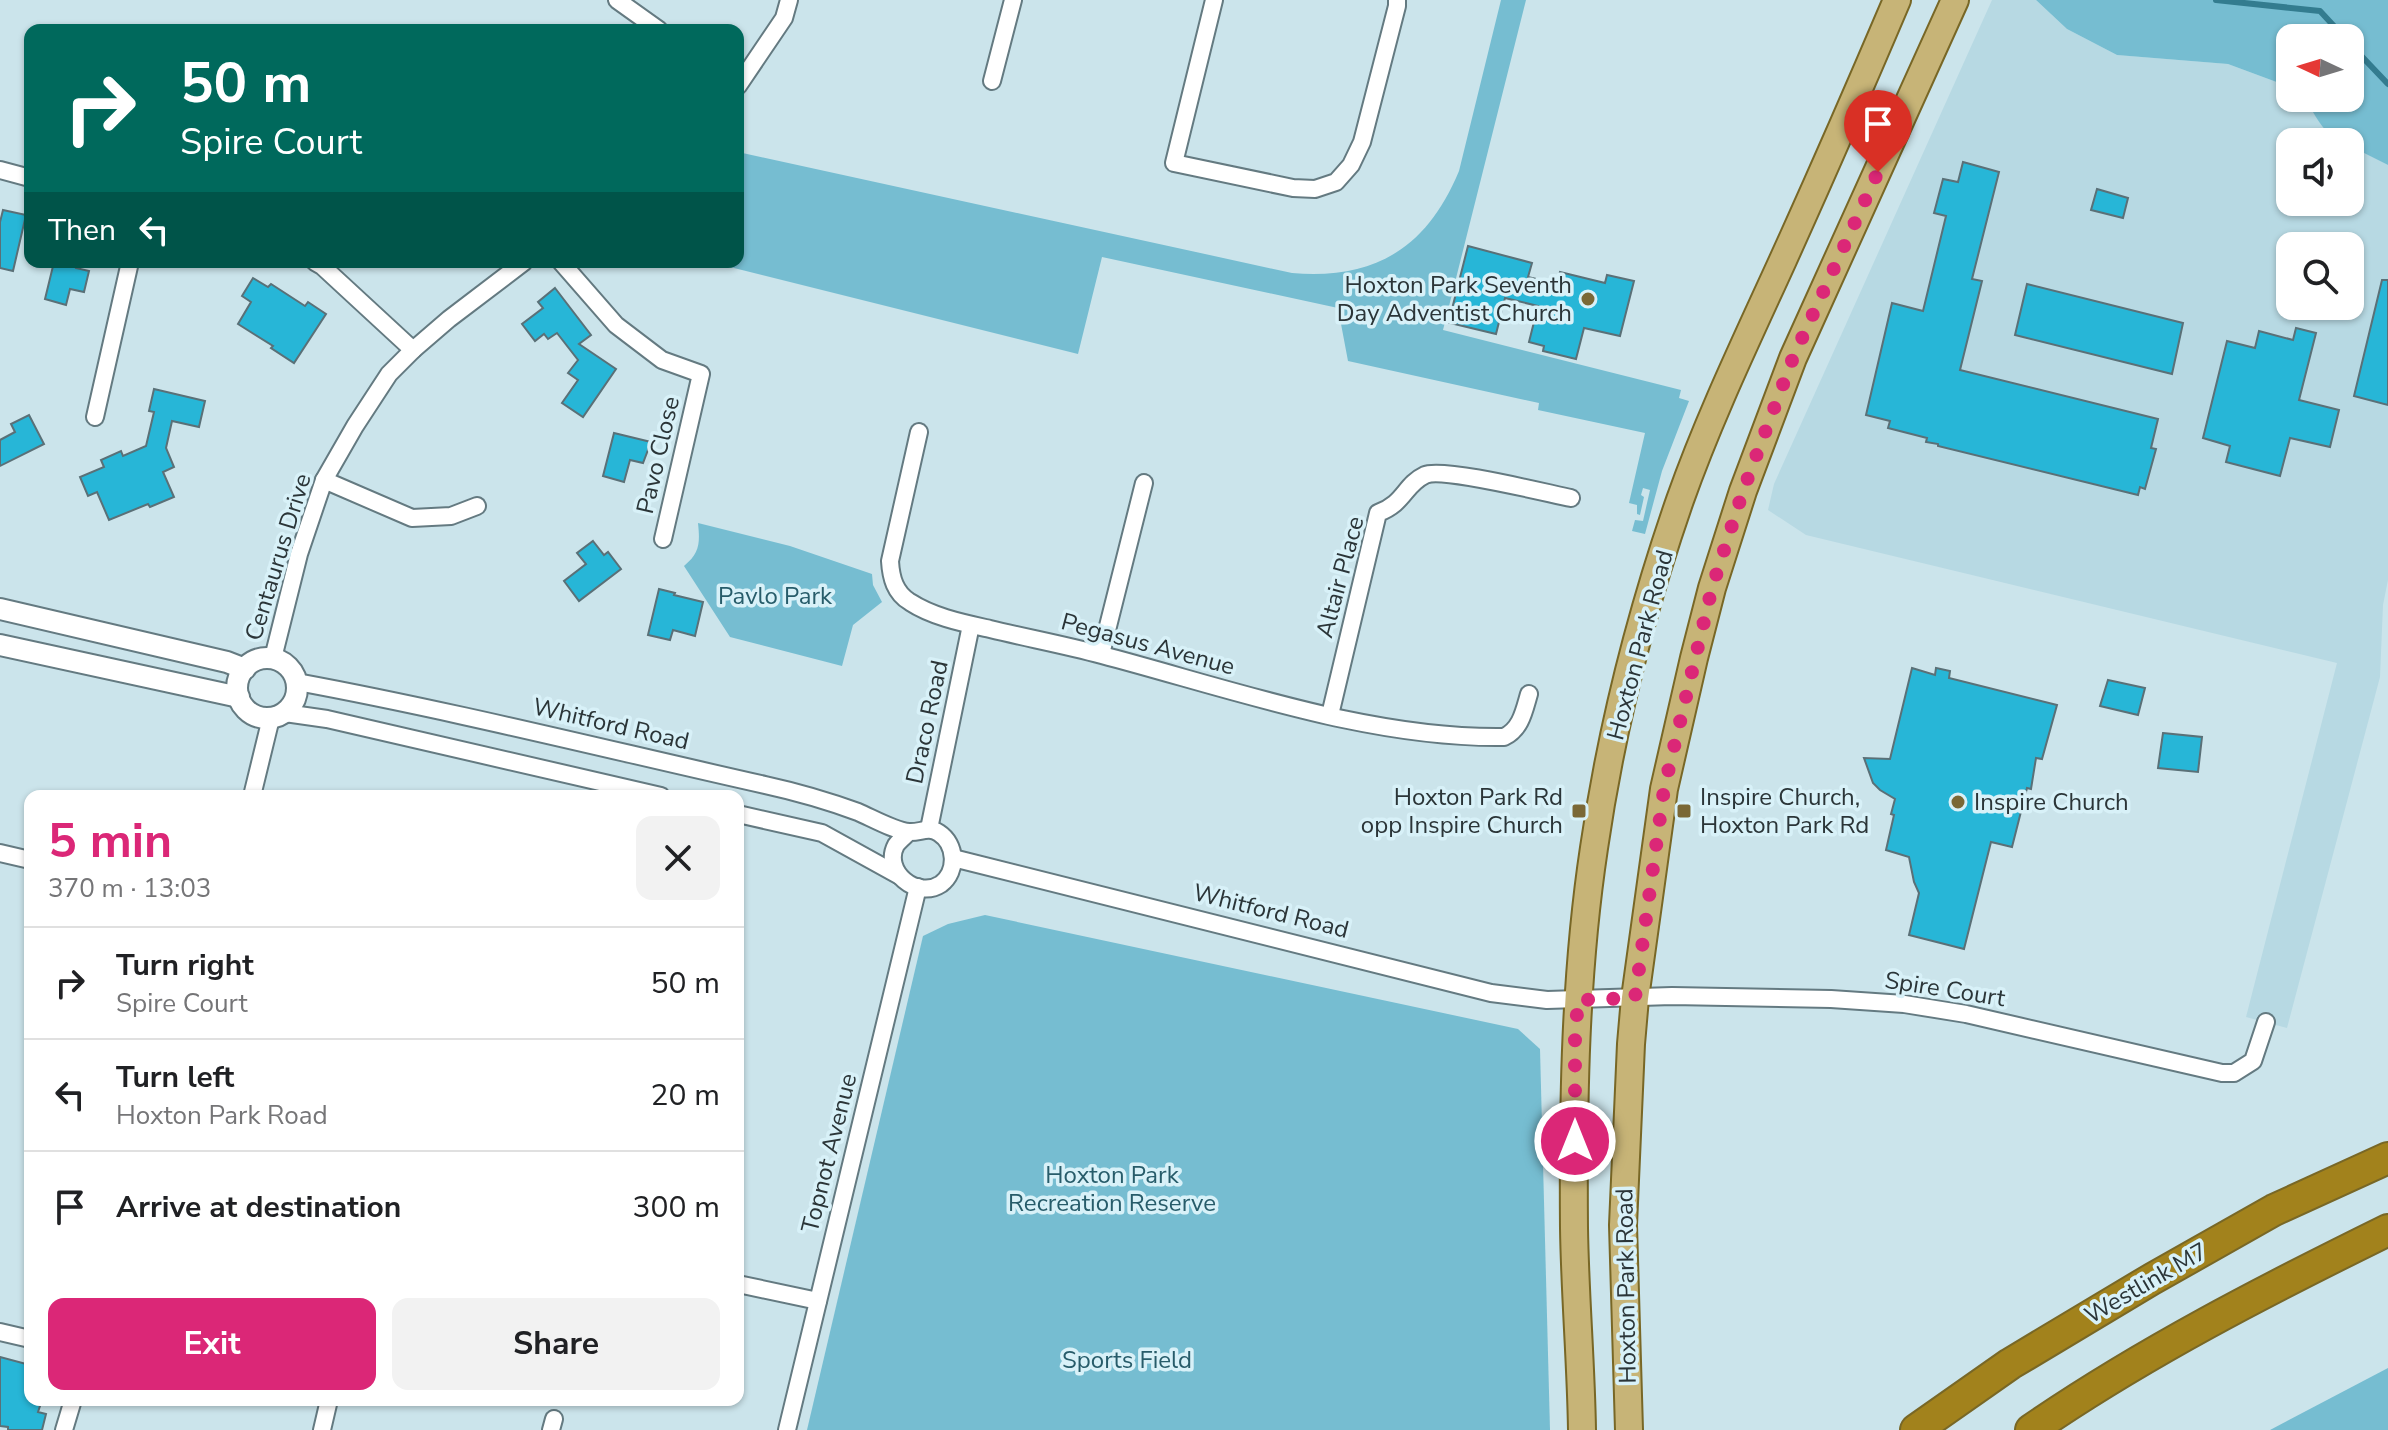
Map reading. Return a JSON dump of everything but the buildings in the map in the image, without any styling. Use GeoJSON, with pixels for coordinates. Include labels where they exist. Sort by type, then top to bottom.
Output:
{"type":"FeatureCollection","features":[{"type":"Feature","properties":{"kind":"highway","name":"Westlink M7"},"geometry":{"type":"LineString","coordinates":[[1916,1430],[2010,1364],[2152,1279],[2274,1210],[2388,1158]]}},
{"type":"Feature","properties":{"kind":"highway"},"geometry":{"type":"LineString","coordinates":[[2031,1430],[2147,1357],[2388,1230]]}},
{"type":"Feature","properties":{"kind":"main road","name":"Hoxton Park Road"},"geometry":{"type":"LineString","coordinates":[[1582,1430],[1574,1231],[1575,1040],[1594,848],[1606,777],[1627,684],[1681,499],[1740,353],[1897,0]]}},
{"type":"Feature","properties":{"kind":"main road","name":"Hoxton Park Road"},"geometry":{"type":"LineString","coordinates":[[1629,1430],[1623,1225],[1631,1044],[1664,789],[1704,616],[1734,519],[1793,358],[1955,0]]}},
{"type":"Feature","properties":{"kind":"street"},"geometry":{"type":"LineString","coordinates":[[617,0],[651,24]]}},
{"type":"Feature","properties":{"kind":"street"},"geometry":{"type":"LineString","coordinates":[[744,77],[784,18],[789,0]]}},
{"type":"Feature","properties":{"kind":"street"},"geometry":{"type":"LineString","coordinates":[[992,81],[1013,0]]}},
{"type":"Feature","properties":{"kind":"street"},"geometry":{"type":"LineString","coordinates":[[1214,0],[1174,163],[1293,188],[1315,189],[1336,182],[1351,165],[1362,142],[1397,0]]}},
{"type":"Feature","properties":{"kind":"street"},"geometry":{"type":"LineString","coordinates":[[0,170],[24,176]]}},
{"type":"Feature","properties":{"kind":"street"},"geometry":{"type":"LineString","coordinates":[[95,417],[129,268]]}},
{"type":"Feature","properties":{"kind":"street"},"geometry":{"type":"LineString","coordinates":[[324,268],[413,350]]}},
{"type":"Feature","properties":{"kind":"street","name":"Centaurus Drive"},"geometry":{"type":"LineString","coordinates":[[273,658],[299,554],[324,480],[355,426],[389,374],[413,350],[516,268]]}},
{"type":"Feature","properties":{"kind":"street","name":"Pavo Close"},"geometry":{"type":"LineString","coordinates":[[566,268],[616,325],[662,360],[701,374],[663,539]]}},
{"type":"Feature","properties":{"kind":"street","name":"Pegasus Avenue"},"geometry":{"type":"LineString","coordinates":[[919,432],[892,543],[890,576],[896,589],[920,608],[971,625],[1101,654],[1205,685],[1330,715],[1427,733],[1504,737],[1515,733],[1529,694]]}},
{"type":"Feature","properties":{"kind":"street","name":"Altair Place"},"geometry":{"type":"LineString","coordinates":[[1330,715],[1378,513],[1398,503],[1413,483],[1428,473],[1457,475],[1571,498]]}},
{"type":"Feature","properties":{"kind":"street"},"geometry":{"type":"LineString","coordinates":[[324,480],[412,518],[451,516],[477,506]]}},
{"type":"Feature","properties":{"kind":"street"},"geometry":{"type":"LineString","coordinates":[[1101,654],[1144,483]]}},
{"type":"Feature","properties":{"kind":"street"},"geometry":{"type":"LineString","coordinates":[[0,609],[227,662],[245,669]]}},
{"type":"Feature","properties":{"kind":"street","name":"Draco Road"},"geometry":{"type":"LineString","coordinates":[[929,829],[971,625]]}},
{"type":"Feature","properties":{"kind":"street"},"geometry":{"type":"LineString","coordinates":[[0,645],[239,697]]}},
{"type":"Feature","properties":{"kind":"street"},"geometry":{"type":"LineString","coordinates":[[254,790],[278,716],[296,698],[297,682],[290,668],[273,658],[252,662],[239,675],[236,688],[241,705],[253,716],[278,716],[327,719],[635,790]]}},
{"type":"Feature","properties":{"kind":"street","name":"Whitford Road"},"geometry":{"type":"LineString","coordinates":[[297,682],[801,793],[909,832]]}},
{"type":"Feature","properties":{"kind":"street"},"geometry":{"type":"LineString","coordinates":[[744,815],[822,833],[898,875],[909,886],[928,889],[942,883],[952,868],[953,852],[946,839],[929,829],[909,832],[896,846],[893,859],[898,875]]}},
{"type":"Feature","properties":{"kind":"street"},"geometry":{"type":"LineString","coordinates":[[0,853],[24,859]]}},
{"type":"Feature","properties":{"kind":"street","name":"Whitford Road"},"geometry":{"type":"LineString","coordinates":[[953,858],[1491,993],[1547,1000],[1578,1000]]}},
{"type":"Feature","properties":{"kind":"street","name":"Topnot Avenue"},"geometry":{"type":"LineString","coordinates":[[787,1430],[918,887]]}},
{"type":"Feature","properties":{"kind":"street","name":"Spire Court"},"geometry":{"type":"LineString","coordinates":[[1578,1000],[1672,996],[1831,999],[1904,1004],[1966,1014],[2222,1073],[2234,1073],[2253,1061],[2266,1022]]}},
{"type":"Feature","properties":{"kind":"street"},"geometry":{"type":"LineString","coordinates":[[744,1285],[818,1301]]}},
{"type":"Feature","properties":{"kind":"street"},"geometry":{"type":"LineString","coordinates":[[0,1332],[24,1338]]}},
{"type":"Feature","properties":{"kind":"street"},"geometry":{"type":"LineString","coordinates":[[64,1430],[71,1406]]}},
{"type":"Feature","properties":{"kind":"street"},"geometry":{"type":"LineString","coordinates":[[322,1430],[328,1406]]}},
{"type":"Feature","properties":{"kind":"shaded area"},"geometry":{"type":"Polygon","coordinates":[[[1992,0],[2036,0],[2067,29],[2117,55],[2228,64],[2276,82],[2276,112],[2314,112],[2323,128],[2276,128],[2276,216],[2364,216],[2364,153],[2388,165],[2388,580],[2383,605],[2380,677],[2287,1028],[2246,1017],[2337,663],[1806,535],[1768,510],[1774,484],[1992,0]]]}},
{"type":"Feature","properties":{"kind":"green space"},"geometry":{"type":"Polygon","coordinates":[[[1501,0],[1526,0],[1443,330],[1681,390],[1679,398],[1689,401],[1662,471],[1645,534],[1632,531],[1635,520],[1643,521],[1650,490],[1643,488],[1640,515],[1637,514],[1637,505],[1629,503],[1645,433],[1538,410],[1539,403],[1348,361],[1338,308],[1102,257],[1078,354],[734,268],[744,268],[744,153],[1292,273],[1322,274],[1349,271],[1395,254],[1431,220],[1459,171],[1501,0]]]}},
{"type":"Feature","properties":{"kind":"green space"},"geometry":{"type":"Polygon","coordinates":[[[2036,0],[2388,0],[2388,165],[2364,153],[2364,128],[2324,128],[2313,112],[2364,112],[2364,24],[2276,24],[2276,82],[2228,64],[2117,55],[2067,29],[2036,0]]]}},
{"type":"Feature","properties":{"kind":"green space","name":"Pavlo Park"},"geometry":{"type":"Polygon","coordinates":[[[698,523],[790,546],[872,574],[873,585],[882,602],[853,625],[842,666],[730,637],[684,566],[698,547],[698,523]]]}},
{"type":"Feature","properties":{"kind":"green space","name":"Hoxton Park Recreation Reserve"},"geometry":{"type":"Polygon","coordinates":[[[985,915],[1518,1029],[1540,1049],[1550,1430],[807,1430],[923,936],[948,924],[985,915]]]}},
{"type":"Feature","properties":{"kind":"green space"},"geometry":{"type":"Polygon","coordinates":[[[2388,1368],[2388,1430],[2270,1430],[2388,1368]]]}},
{"type":"Feature","properties":{"kind":"waterway"},"geometry":{"type":"LineString","coordinates":[[2216,0],[2320,11],[2332,24]]}},
{"type":"Feature","properties":{"kind":"waterway"},"geometry":{"type":"LineString","coordinates":[[2364,59],[2388,84]]}},
{"type":"Feature","properties":{"kind":"place","name":"Hoxton Park Seventh Day Adventist Church"},"geometry":{"type":"Point","coordinates":[1588,299]}},
{"type":"Feature","properties":{"kind":"place","name":"Inspire Church"},"geometry":{"type":"Point","coordinates":[1958,802]}},
{"type":"Feature","properties":{"kind":"place","name":"Hoxton Park Rd opp Inspire Church"},"geometry":{"type":"Point","coordinates":[1579,811]}},
{"type":"Feature","properties":{"kind":"place","name":"Inspire Church, Hoxton Park Rd"},"geometry":{"type":"Point","coordinates":[1684,811]}},
{"type":"Feature","properties":{"kind":"route"},"geometry":{"type":"LineString","coordinates":[[1575,1141],[1578,1000],[1635,998],[1664,789],[1712,588],[1743,491],[1793,358],[1878,172]]}},
{"type":"Feature","properties":{"kind":"park label","name":"Sports Field"},"geometry":{"type":"Point","coordinates":[1127,1360]}}]}
